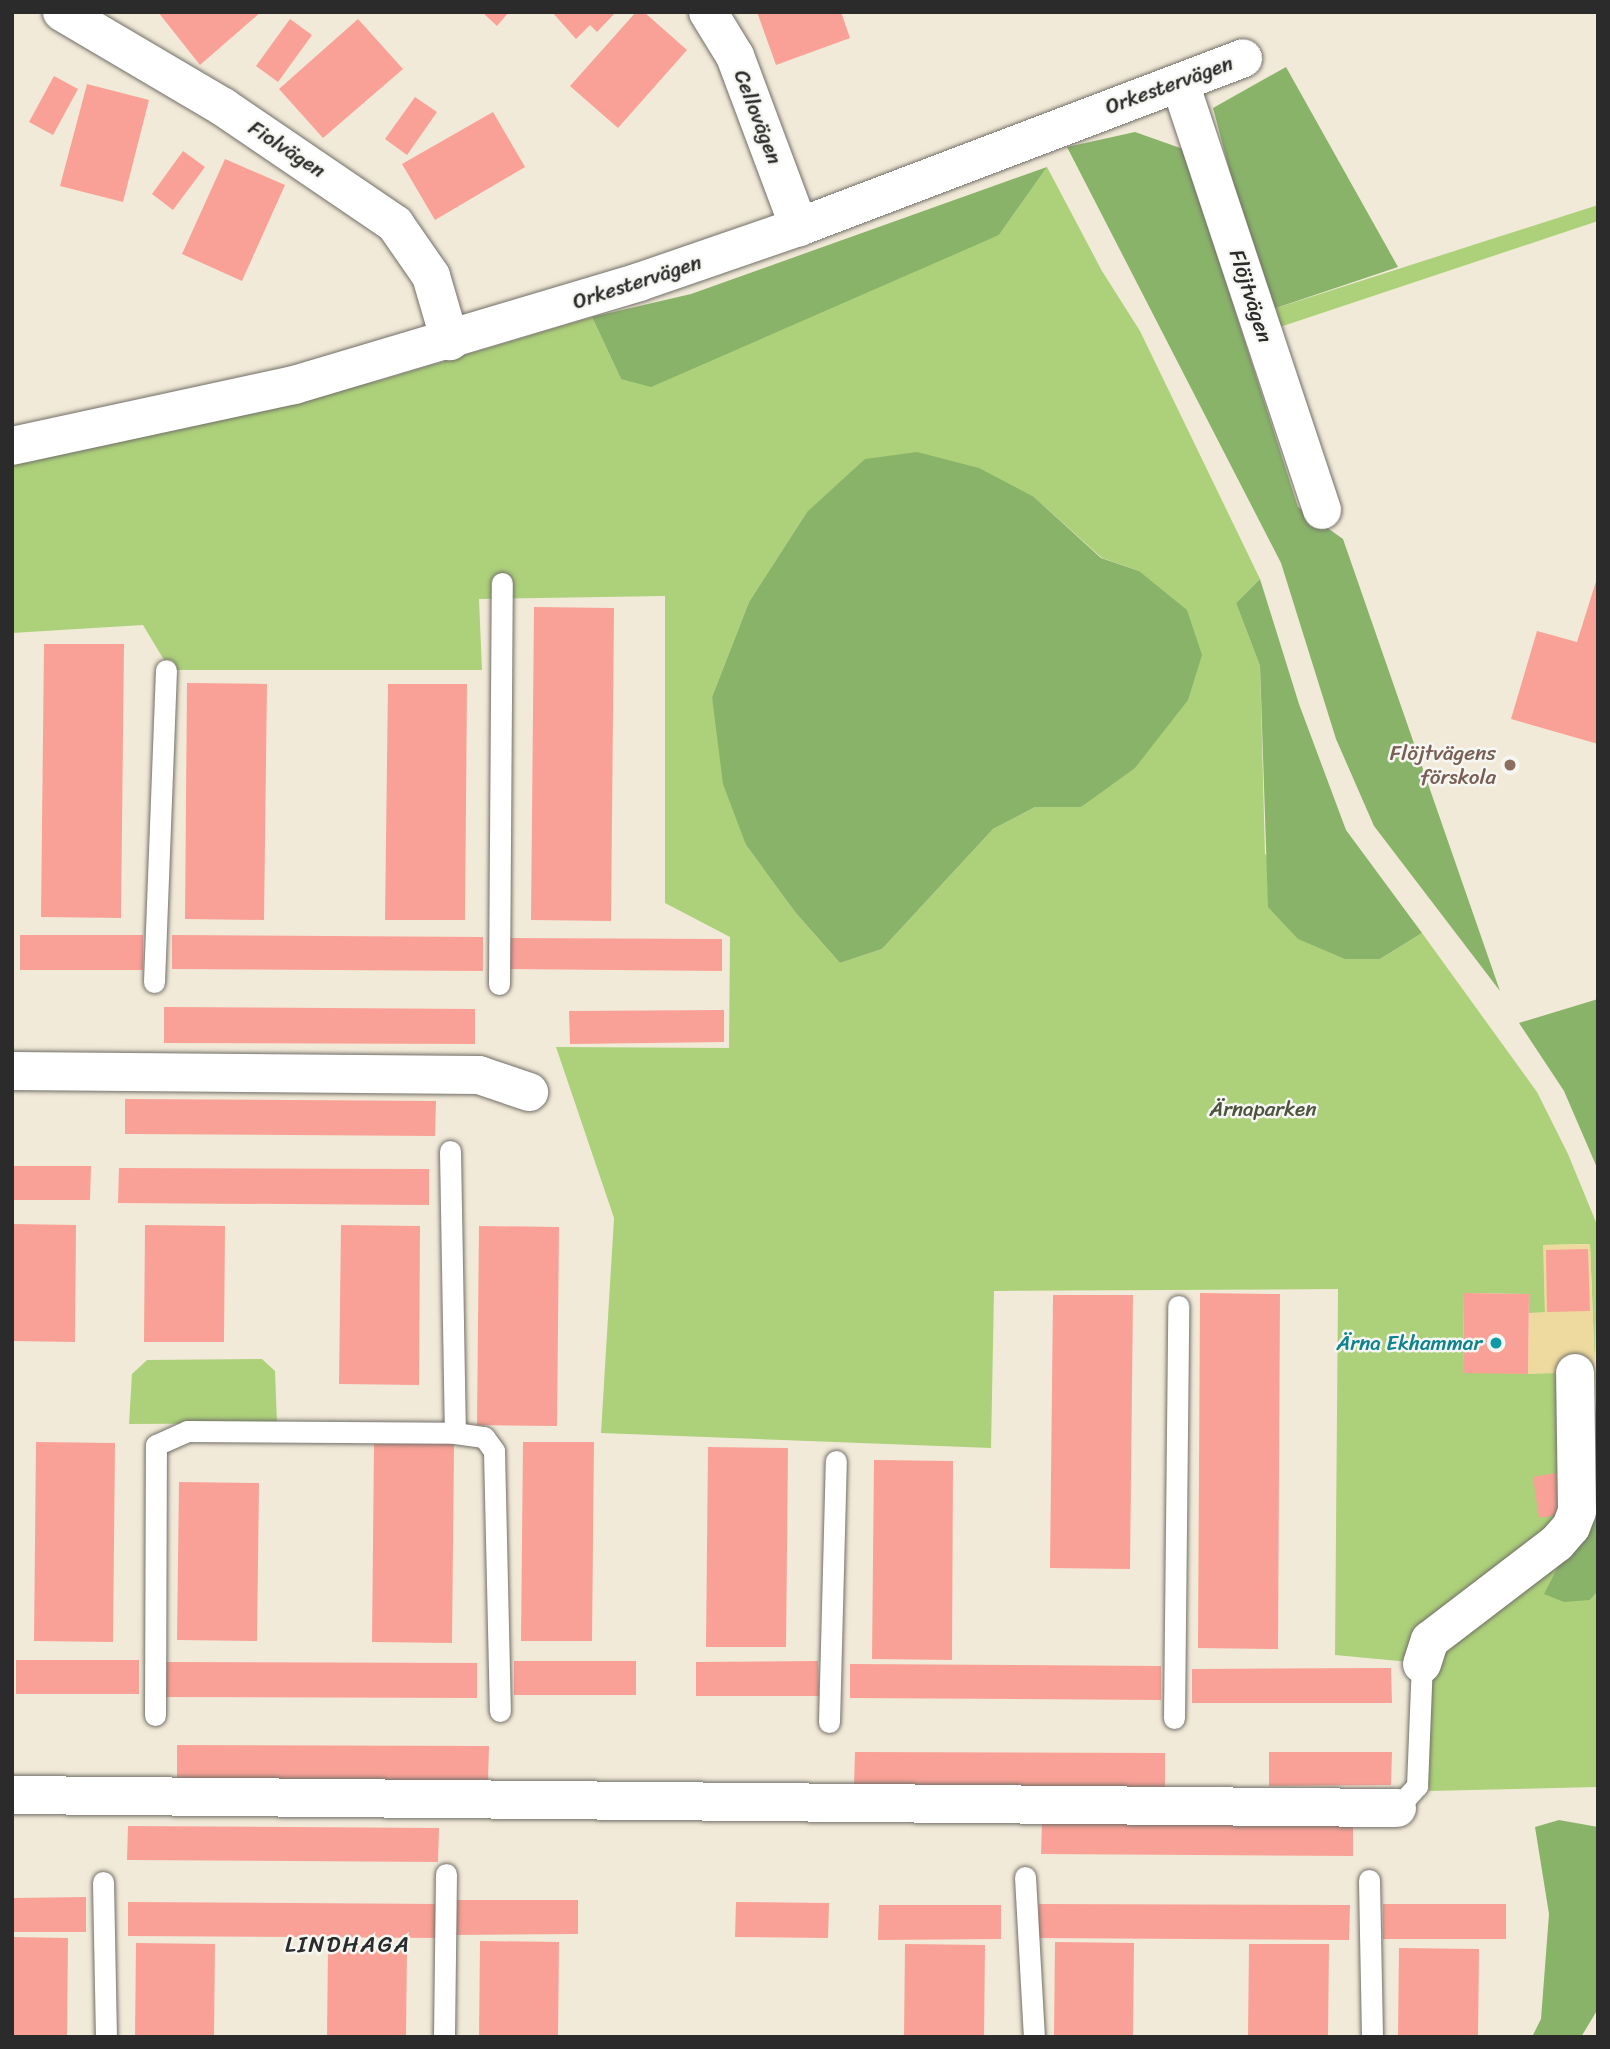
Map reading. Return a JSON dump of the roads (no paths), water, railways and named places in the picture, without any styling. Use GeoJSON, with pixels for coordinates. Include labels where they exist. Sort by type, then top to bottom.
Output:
{"type":"FeatureCollection","features":[{"type":"Feature","properties":{"kind":"street","name":"Fiolvägen"},"geometry":{"type":"LineString","coordinates":[[62,12],[223,107],[395,224],[431,276],[450,341]]}},
{"type":"Feature","properties":{"kind":"street","name":"Cellovägen"},"geometry":{"type":"LineString","coordinates":[[708,12],[735,56],[799,227]]}},
{"type":"Feature","properties":{"kind":"street","name":"Orkestervägen"},"geometry":{"type":"LineString","coordinates":[[12,446],[295,385],[450,341],[799,227],[1243,58]]}},
{"type":"Feature","properties":{"kind":"street","name":"Flöjtvägen"},"geometry":{"type":"LineString","coordinates":[[1180,83],[1322,510]]}},
{"type":"Feature","properties":{"kind":"street"},"geometry":{"type":"LineString","coordinates":[[12,1072],[479,1074],[528,1091]]}},
{"type":"Feature","properties":{"kind":"street"},"geometry":{"type":"LineString","coordinates":[[1422,1664],[1430,1640],[1557,1543],[1571,1527],[1577,1510],[1576,1373]]}},
{"type":"Feature","properties":{"kind":"street"},"geometry":{"type":"LineString","coordinates":[[12,1795],[1397,1808]]}},
{"type":"Feature","properties":{"kind":"lane"},"geometry":{"type":"LineString","coordinates":[[499,984],[502,583]]}},
{"type":"Feature","properties":{"kind":"lane"},"geometry":{"type":"LineString","coordinates":[[154,982],[166,670]]}},
{"type":"Feature","properties":{"kind":"lane"},"geometry":{"type":"LineString","coordinates":[[450,1151],[455,1433]]}},
{"type":"Feature","properties":{"kind":"lane"},"geometry":{"type":"LineString","coordinates":[[1174,1718],[1178,1306]]}},
{"type":"Feature","properties":{"kind":"lane"},"geometry":{"type":"LineString","coordinates":[[155,1715],[156,1445],[187,1431],[455,1433],[484,1437],[494,1451],[500,1711]]}},
{"type":"Feature","properties":{"kind":"lane"},"geometry":{"type":"LineString","coordinates":[[829,1722],[836,1461]]}},
{"type":"Feature","properties":{"kind":"lane"},"geometry":{"type":"LineString","coordinates":[[1397,1808],[1417,1786],[1422,1664]]}},
{"type":"Feature","properties":{"kind":"lane"},"geometry":{"type":"LineString","coordinates":[[444,2037],[446,1874]]}},
{"type":"Feature","properties":{"kind":"lane"},"geometry":{"type":"LineString","coordinates":[[1025,1877],[1034,2037]]}},
{"type":"Feature","properties":{"kind":"lane"},"geometry":{"type":"LineString","coordinates":[[1369,1880],[1372,2037]]}},
{"type":"Feature","properties":{"kind":"lane"},"geometry":{"type":"LineString","coordinates":[[103,1882],[106,2037]]}},
{"type":"Feature","properties":{"kind":"place","name":"Flöjtvägens förskola"},"geometry":{"type":"Point","coordinates":[1510,765]}},
{"type":"Feature","properties":{"kind":"place","name":"Ärna Ekhammar"},"geometry":{"type":"Point","coordinates":[1496,1343]}},
{"type":"Feature","properties":{"kind":"district","name":"LINDHAGA"},"geometry":{"type":"Point","coordinates":[348,1945]}},
{"type":"Feature","properties":{"kind":"park label","name":"Ärnaparken"},"geometry":{"type":"Point","coordinates":[1263,1109]}}]}
